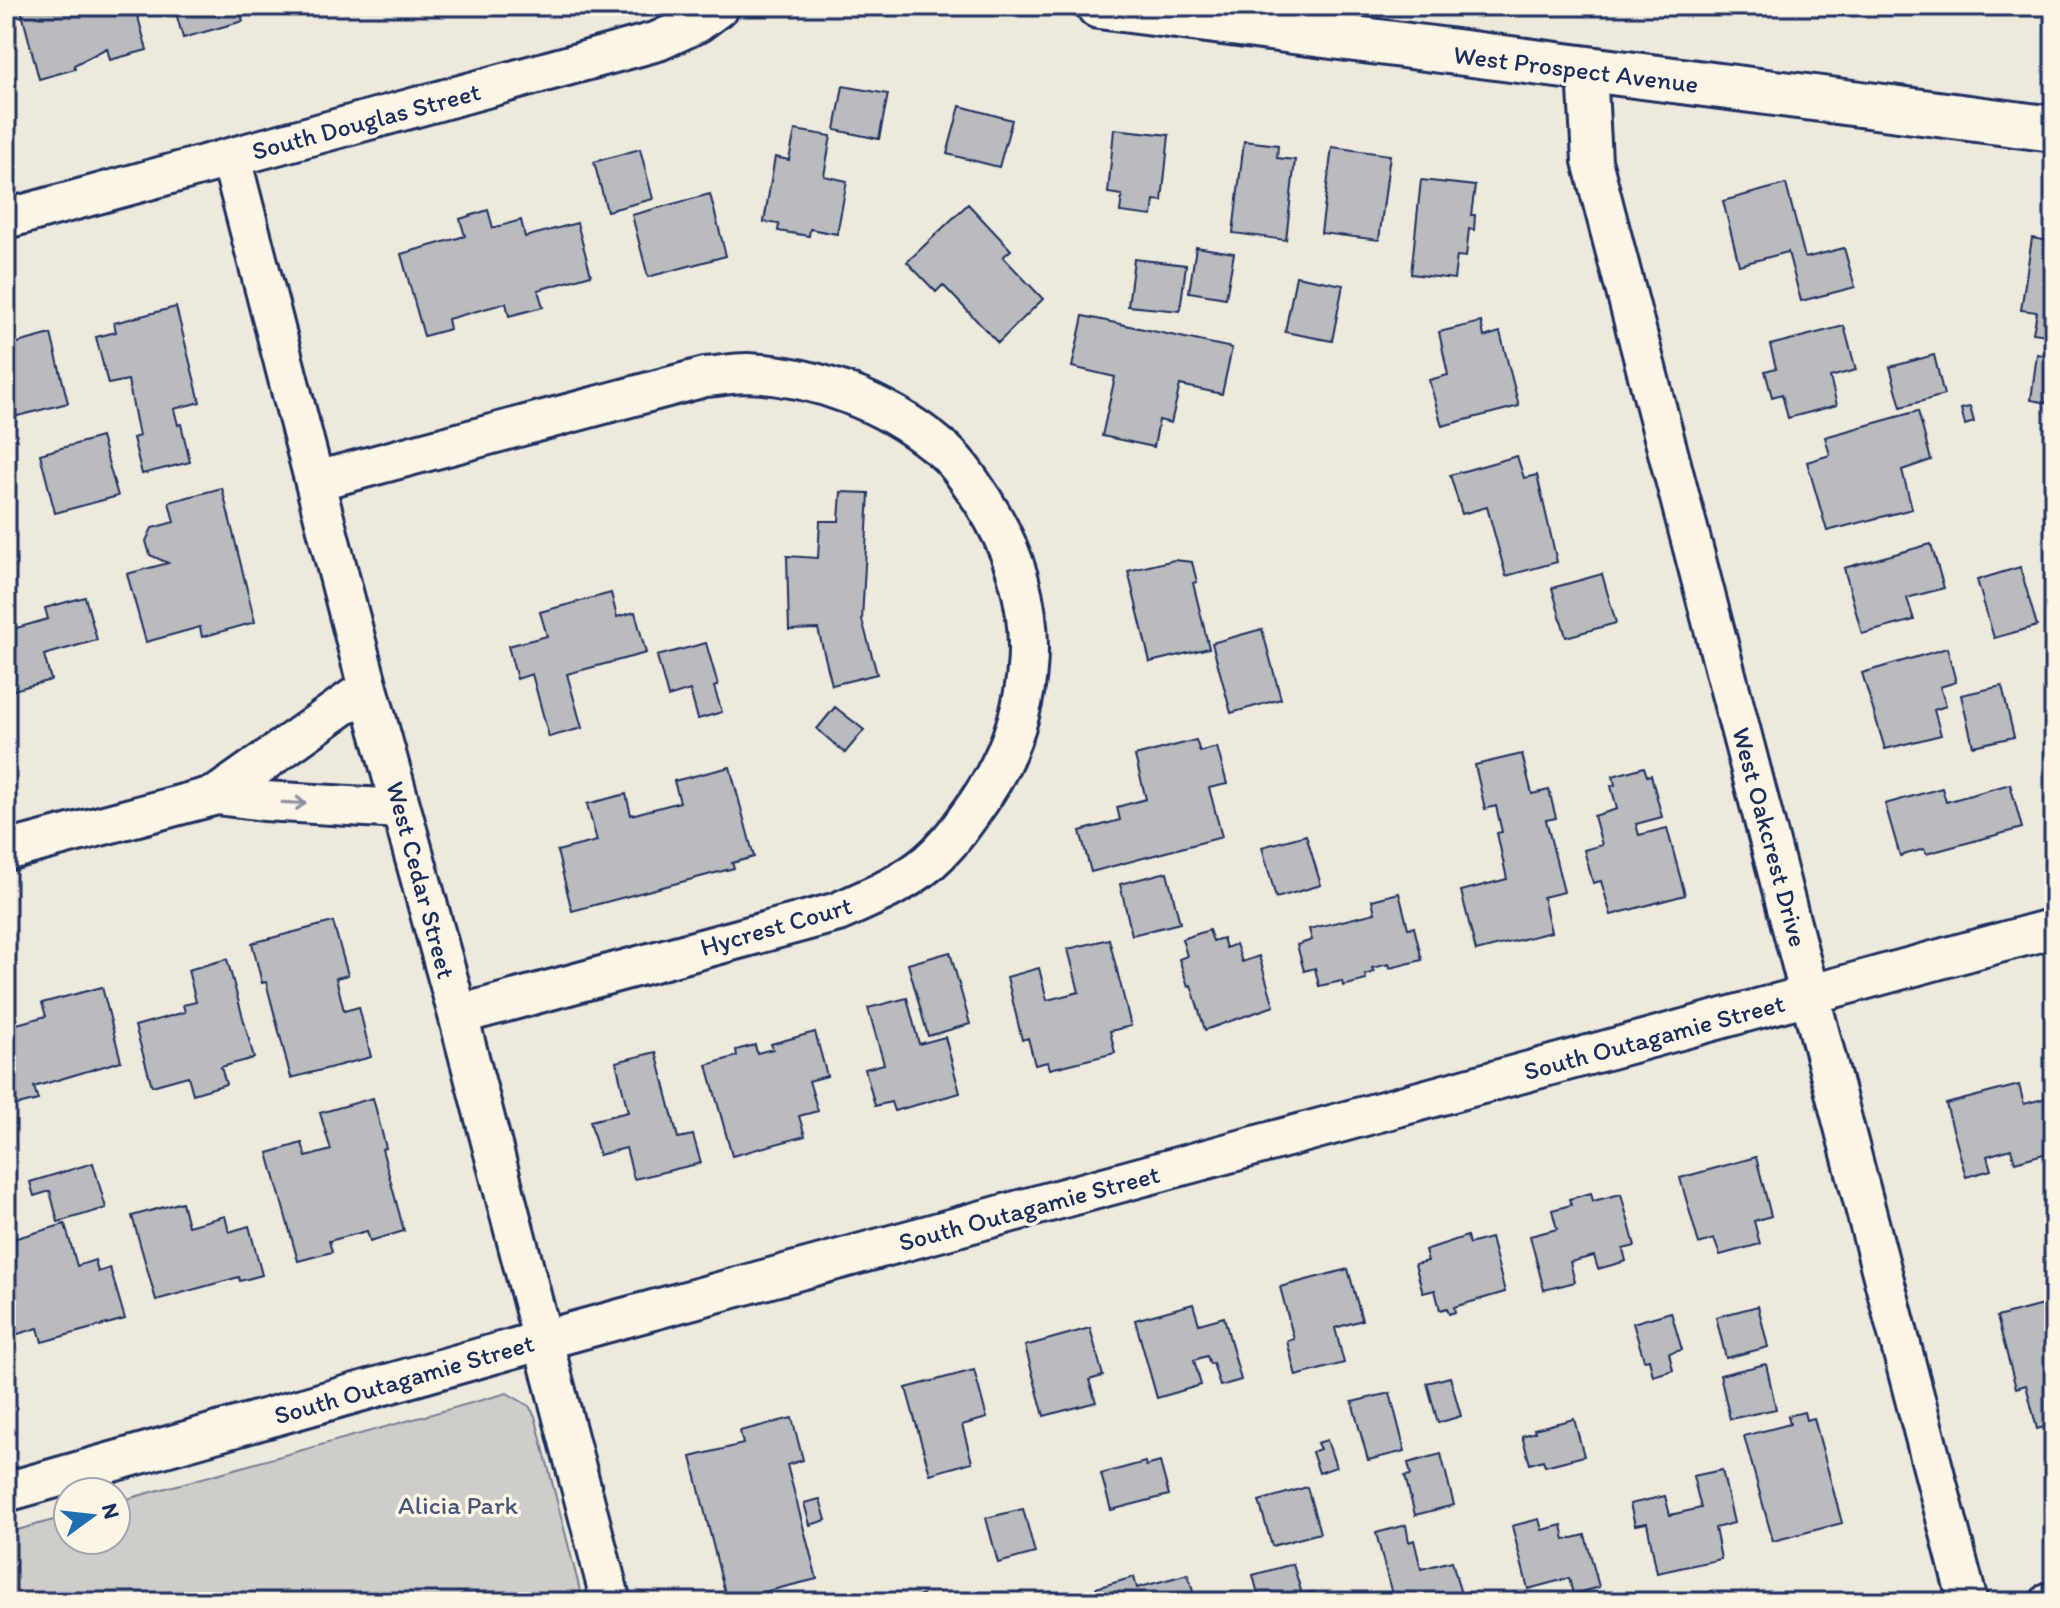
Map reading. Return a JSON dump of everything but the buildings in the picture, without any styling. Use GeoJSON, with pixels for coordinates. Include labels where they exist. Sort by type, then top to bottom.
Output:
{"type":"FeatureCollection","features":[{"type":"Feature","properties":{"kind":"main road","name":"West Prospect Avenue"},"geometry":{"type":"LineString","coordinates":[[1099,6],[2054,129]]}},
{"type":"Feature","properties":{"kind":"street","name":"South Douglas Street"},"geometry":{"type":"LineString","coordinates":[[6,219],[658,41],[697,23],[720,6]]}},
{"type":"Feature","properties":{"kind":"street","name":"West Oakcrest Drive"},"geometry":{"type":"LineString","coordinates":[[1587,70],[1592,161],[1968,1602]]}},
{"type":"Feature","properties":{"kind":"street","name":"West Cedar Street"},"geometry":{"type":"LineString","coordinates":[[231,158],[611,1602]]}},
{"type":"Feature","properties":{"kind":"street","name":"Hycrest Court"},"geometry":{"type":"LineString","coordinates":[[316,481],[705,377],[747,373],[785,377],[867,401],[939,446],[968,479],[985,505],[1014,562],[1025,606],[1028,651],[1026,694],[1017,728],[982,799],[959,830],[928,863],[888,889],[838,912],[458,1015]]}},
{"type":"Feature","properties":{"kind":"street"},"geometry":{"type":"LineString","coordinates":[[6,851],[217,795],[368,688]]}},
{"type":"Feature","properties":{"kind":"street"},"geometry":{"type":"LineString","coordinates":[[217,795],[264,801],[401,809]]}},
{"type":"Feature","properties":{"kind":"street","name":"South Outagamie Street"},"geometry":{"type":"LineString","coordinates":[[6,1492],[543,1340],[2054,928]]}},
{"type":"Feature","properties":{"kind":"green space","name":"Alicia Park"},"geometry":{"type":"Polygon","coordinates":[[[507,1393],[529,1406],[535,1416],[583,1602],[6,1602],[6,1533],[52,1520],[52,1556],[132,1556],[132,1498],[507,1393]]]}}]}
